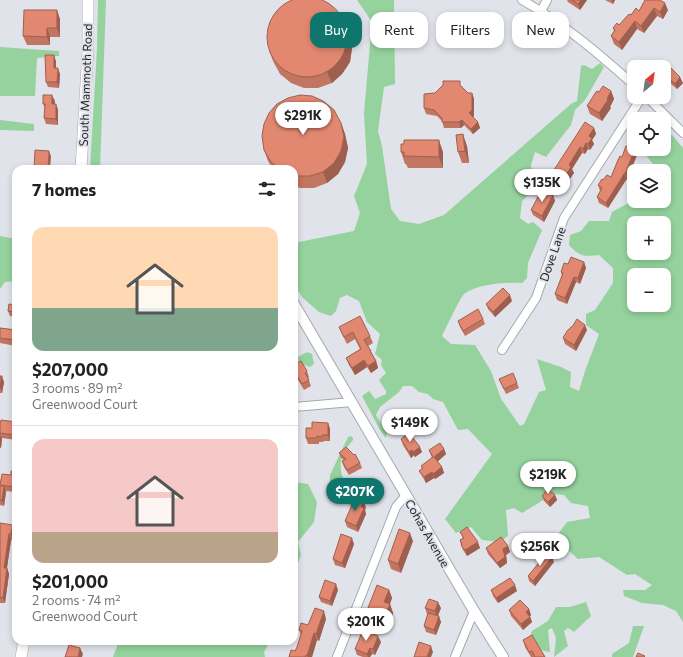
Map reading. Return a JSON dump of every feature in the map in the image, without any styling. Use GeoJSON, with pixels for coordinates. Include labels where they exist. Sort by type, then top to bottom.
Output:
{"type":"FeatureCollection","features":[{"type":"Feature","properties":{"kind":"main road","name":"South Mammoth Road"},"geometry":{"type":"LineString","coordinates":[[81,165],[88,49],[88,0]]}},
{"type":"Feature","properties":{"kind":"main road"},"geometry":{"type":"LineString","coordinates":[[21,657],[23,645]]}},
{"type":"Feature","properties":{"kind":"street"},"geometry":{"type":"LineString","coordinates":[[522,0],[541,11],[587,45],[627,80]]}},
{"type":"Feature","properties":{"kind":"street"},"geometry":{"type":"LineString","coordinates":[[541,11],[548,0]]}},
{"type":"Feature","properties":{"kind":"street","name":"Dove Lane"},"geometry":{"type":"LineString","coordinates":[[502,350],[536,298],[564,218],[637,104]]}},
{"type":"Feature","properties":{"kind":"street"},"geometry":{"type":"LineString","coordinates":[[653,104],[683,133]]}},
{"type":"Feature","properties":{"kind":"street","name":"Cohas Avenue"},"geometry":{"type":"LineString","coordinates":[[298,311],[474,611],[503,657]]}},
{"type":"Feature","properties":{"kind":"street"},"geometry":{"type":"LineString","coordinates":[[298,407],[352,402]]}},
{"type":"Feature","properties":{"kind":"street"},"geometry":{"type":"LineString","coordinates":[[337,657],[396,507],[406,496]]}},
{"type":"Feature","properties":{"kind":"street"},"geometry":{"type":"LineString","coordinates":[[455,657],[474,611]]}},
{"type":"Feature","properties":{"kind":"green space"},"geometry":{"type":"Polygon","coordinates":[[[98,0],[106,0],[100,165],[90,165],[97,48],[98,0]]]}},
{"type":"Feature","properties":{"kind":"green space"},"geometry":{"type":"Polygon","coordinates":[[[357,0],[394,0],[394,12],[370,12],[370,19],[357,0]]]}},
{"type":"Feature","properties":{"kind":"green space"},"geometry":{"type":"Polygon","coordinates":[[[370,45],[370,48],[395,48],[395,84],[384,87],[378,131],[382,146],[391,209],[400,221],[419,224],[444,215],[571,104],[577,101],[581,66],[584,65],[592,69],[600,63],[604,67],[585,100],[575,110],[571,125],[546,157],[535,152],[531,165],[534,189],[522,201],[520,218],[528,224],[533,222],[542,230],[528,263],[527,278],[522,283],[500,283],[484,286],[464,294],[442,336],[451,344],[475,345],[491,371],[501,399],[520,426],[524,424],[539,392],[546,390],[537,359],[571,372],[570,387],[579,391],[599,334],[586,325],[586,314],[595,310],[613,283],[613,268],[599,255],[585,256],[579,254],[569,245],[570,235],[581,231],[589,221],[609,221],[612,212],[627,204],[627,208],[671,208],[671,164],[653,164],[647,156],[671,156],[671,134],[683,148],[683,622],[676,611],[663,605],[642,603],[624,596],[623,590],[645,590],[652,585],[635,574],[627,575],[599,557],[578,559],[555,538],[567,522],[590,518],[588,506],[571,503],[564,495],[553,494],[522,513],[514,508],[506,510],[508,536],[500,542],[482,540],[471,527],[456,533],[445,519],[492,454],[468,429],[458,430],[443,402],[433,399],[428,394],[419,392],[412,386],[403,386],[399,392],[380,407],[376,415],[387,433],[386,438],[380,430],[362,396],[369,391],[375,399],[386,394],[386,391],[379,380],[386,373],[381,365],[382,360],[375,354],[380,334],[367,322],[359,301],[347,295],[340,298],[336,311],[331,316],[319,312],[303,298],[298,291],[298,242],[354,231],[360,213],[354,196],[367,164],[364,113],[370,45]]]}},
{"type":"Feature","properties":{"kind":"green space"},"geometry":{"type":"Polygon","coordinates":[[[0,47],[59,51],[59,56],[37,58],[35,96],[0,96],[0,47]]]}},
{"type":"Feature","properties":{"kind":"green space"},"geometry":{"type":"Polygon","coordinates":[[[0,120],[34,124],[34,131],[0,130],[0,120]]]}},
{"type":"Feature","properties":{"kind":"green space"},"geometry":{"type":"Polygon","coordinates":[[[0,236],[12,238],[12,281],[5,282],[0,289],[0,236]]]}},
{"type":"Feature","properties":{"kind":"green space"},"geometry":{"type":"Polygon","coordinates":[[[307,352],[312,354],[314,364],[310,367],[301,364],[298,366],[298,357],[307,352]]]}},
{"type":"Feature","properties":{"kind":"green space"},"geometry":{"type":"Polygon","coordinates":[[[351,436],[353,440],[341,459],[342,475],[344,481],[354,479],[366,483],[370,489],[366,499],[350,500],[343,496],[339,488],[330,483],[330,475],[348,437],[351,436]]]}},
{"type":"Feature","properties":{"kind":"green space"},"geometry":{"type":"Polygon","coordinates":[[[298,483],[308,484],[317,502],[314,522],[298,542],[298,483]]]}},
{"type":"Feature","properties":{"kind":"green space"},"geometry":{"type":"Polygon","coordinates":[[[298,542],[301,555],[298,563],[298,542]]]}},
{"type":"Feature","properties":{"kind":"green space"},"geometry":{"type":"Polygon","coordinates":[[[586,602],[591,616],[574,632],[568,628],[564,631],[568,646],[554,657],[556,638],[552,628],[548,630],[550,652],[544,651],[528,642],[532,631],[548,621],[556,607],[570,607],[586,602]]]}},
{"type":"Feature","properties":{"kind":"green space"},"geometry":{"type":"Polygon","coordinates":[[[633,626],[644,626],[633,657],[612,657],[612,654],[629,643],[633,626]]]}},
{"type":"Feature","properties":{"kind":"green space"},"geometry":{"type":"Polygon","coordinates":[[[118,645],[268,645],[264,652],[265,657],[113,657],[118,645]]]}},
{"type":"Feature","properties":{"kind":"building"},"geometry":{"type":"Polygon","coordinates":[[[296,-1],[318,-1],[338,12],[310,12],[310,48],[345,48],[340,59],[335,65],[322,74],[307,77],[292,74],[279,65],[270,52],[267,37],[270,22],[279,9],[296,-1]]]}},
{"type":"Feature","properties":{"kind":"building"},"geometry":{"type":"Polygon","coordinates":[[[572,0],[581,0],[578,4],[572,0]]]}},
{"type":"Feature","properties":{"kind":"building"},"geometry":{"type":"Polygon","coordinates":[[[645,0],[660,0],[665,3],[660,12],[654,8],[641,26],[635,21],[619,42],[611,36],[615,30],[613,28],[617,23],[619,25],[629,14],[631,15],[636,8],[639,11],[645,0]]]}},
{"type":"Feature","properties":{"kind":"building"},"geometry":{"type":"Polygon","coordinates":[[[24,10],[57,10],[57,28],[47,28],[47,37],[23,36],[24,10]]]}},
{"type":"Feature","properties":{"kind":"building"},"geometry":{"type":"Polygon","coordinates":[[[45,55],[54,55],[54,68],[58,68],[57,82],[46,82],[45,55]]]}},
{"type":"Feature","properties":{"kind":"building"},"geometry":{"type":"Polygon","coordinates":[[[671,68],[680,77],[675,84],[671,80],[671,68]]]}},
{"type":"Feature","properties":{"kind":"building"},"geometry":{"type":"Polygon","coordinates":[[[443,81],[460,81],[460,85],[468,93],[472,93],[472,110],[469,113],[478,122],[471,129],[462,120],[459,122],[442,122],[442,118],[434,110],[424,108],[424,94],[435,93],[443,85],[443,81]]]}},
{"type":"Feature","properties":{"kind":"building"},"geometry":{"type":"Polygon","coordinates":[[[603,86],[611,91],[607,99],[608,100],[599,113],[587,106],[596,92],[599,92],[603,86]]]}},
{"type":"Feature","properties":{"kind":"building"},"geometry":{"type":"Polygon","coordinates":[[[43,95],[52,95],[52,104],[56,104],[56,119],[44,118],[45,104],[43,104],[43,95]]]}},
{"type":"Feature","properties":{"kind":"building"},"geometry":{"type":"Polygon","coordinates":[[[300,95],[312,96],[323,101],[334,110],[341,123],[344,137],[341,151],[334,163],[323,172],[310,176],[298,176],[298,165],[274,165],[264,150],[262,136],[264,124],[269,113],[277,104],[288,98],[300,95]]]}},
{"type":"Feature","properties":{"kind":"building"},"geometry":{"type":"Polygon","coordinates":[[[585,122],[594,128],[589,136],[592,138],[588,144],[586,143],[583,149],[580,147],[569,165],[571,167],[562,181],[553,176],[554,174],[552,173],[585,122]]]}},
{"type":"Feature","properties":{"kind":"building"},"geometry":{"type":"Polygon","coordinates":[[[463,134],[465,151],[458,152],[456,135],[463,134]]]}},
{"type":"Feature","properties":{"kind":"building"},"geometry":{"type":"Polygon","coordinates":[[[404,140],[439,140],[439,157],[404,156],[404,152],[401,152],[401,144],[404,144],[404,140]]]}},
{"type":"Feature","properties":{"kind":"building"},"geometry":{"type":"Polygon","coordinates":[[[627,146],[627,156],[632,156],[629,164],[627,164],[625,174],[606,203],[597,197],[602,188],[598,185],[607,175],[611,177],[620,156],[622,157],[627,146]]]}},
{"type":"Feature","properties":{"kind":"building"},"geometry":{"type":"Polygon","coordinates":[[[35,150],[49,151],[48,165],[34,165],[35,150]]]}},
{"type":"Feature","properties":{"kind":"building"},"geometry":{"type":"Polygon","coordinates":[[[544,190],[553,195],[542,216],[531,210],[538,197],[539,198],[544,190]]]}},
{"type":"Feature","properties":{"kind":"building"},"geometry":{"type":"Polygon","coordinates":[[[571,257],[584,262],[578,278],[574,277],[565,298],[555,294],[563,273],[561,272],[564,263],[568,264],[571,257]]]}},
{"type":"Feature","properties":{"kind":"building"},"geometry":{"type":"Polygon","coordinates":[[[503,288],[510,295],[493,312],[486,304],[503,288]]]}},
{"type":"Feature","properties":{"kind":"building"},"geometry":{"type":"Polygon","coordinates":[[[9,304],[12,304],[12,312],[8,311],[9,304]]]}},
{"type":"Feature","properties":{"kind":"building"},"geometry":{"type":"Polygon","coordinates":[[[478,309],[483,319],[463,331],[458,321],[478,309]]]}},
{"type":"Feature","properties":{"kind":"building"},"geometry":{"type":"Polygon","coordinates":[[[360,316],[370,336],[364,340],[376,361],[368,366],[364,360],[352,368],[346,358],[361,349],[353,332],[344,337],[339,327],[360,316]]]}},
{"type":"Feature","properties":{"kind":"building"},"geometry":{"type":"Polygon","coordinates":[[[577,319],[585,325],[574,345],[563,338],[577,319]]]}},
{"type":"Feature","properties":{"kind":"building"},"geometry":{"type":"Polygon","coordinates":[[[0,328],[12,330],[12,340],[0,338],[0,328]]]}},
{"type":"Feature","properties":{"kind":"building"},"geometry":{"type":"Polygon","coordinates":[[[301,361],[307,371],[305,373],[309,380],[302,384],[298,378],[298,363],[301,361]]]}},
{"type":"Feature","properties":{"kind":"building"},"geometry":{"type":"Polygon","coordinates":[[[513,373],[517,383],[504,389],[499,379],[513,373]]]}},
{"type":"Feature","properties":{"kind":"building"},"geometry":{"type":"Polygon","coordinates":[[[0,376],[2,376],[0,387],[0,376]]]}},
{"type":"Feature","properties":{"kind":"building"},"geometry":{"type":"Polygon","coordinates":[[[1,420],[12,421],[12,434],[0,433],[1,420]]]}},
{"type":"Feature","properties":{"kind":"building"},"geometry":{"type":"Polygon","coordinates":[[[312,422],[328,423],[328,435],[322,435],[321,437],[317,436],[317,438],[306,438],[306,428],[312,428],[312,422]]]}},
{"type":"Feature","properties":{"kind":"building"},"geometry":{"type":"Polygon","coordinates":[[[409,433],[420,447],[413,452],[412,450],[409,452],[401,439],[409,433]]]}},
{"type":"Feature","properties":{"kind":"building"},"geometry":{"type":"Polygon","coordinates":[[[440,443],[444,449],[434,457],[442,467],[433,474],[432,472],[424,477],[419,471],[423,468],[421,466],[433,457],[429,450],[440,443]]]}},
{"type":"Feature","properties":{"kind":"building"},"geometry":{"type":"Polygon","coordinates":[[[346,447],[354,455],[355,454],[360,463],[347,470],[342,461],[346,459],[339,453],[346,447]]]}},
{"type":"Feature","properties":{"kind":"building"},"geometry":{"type":"Polygon","coordinates":[[[11,471],[12,486],[0,485],[2,474],[11,475],[11,471]]]}},
{"type":"Feature","properties":{"kind":"building"},"geometry":{"type":"Polygon","coordinates":[[[0,486],[4,486],[2,500],[0,500],[0,486]]]}},
{"type":"Feature","properties":{"kind":"building"},"geometry":{"type":"Polygon","coordinates":[[[548,489],[555,495],[548,502],[542,496],[548,489]]]}},
{"type":"Feature","properties":{"kind":"building"},"geometry":{"type":"Polygon","coordinates":[[[355,498],[364,502],[361,507],[364,508],[356,526],[345,521],[355,498]]]}},
{"type":"Feature","properties":{"kind":"building"},"geometry":{"type":"Polygon","coordinates":[[[0,523],[12,525],[12,530],[11,534],[9,534],[4,568],[7,568],[3,598],[0,597],[0,523]]]}},
{"type":"Feature","properties":{"kind":"building"},"geometry":{"type":"Polygon","coordinates":[[[467,527],[478,542],[465,550],[461,545],[460,540],[464,538],[460,532],[467,527]]]}},
{"type":"Feature","properties":{"kind":"building"},"geometry":{"type":"Polygon","coordinates":[[[399,529],[410,533],[398,564],[388,560],[399,529]]]}},
{"type":"Feature","properties":{"kind":"building"},"geometry":{"type":"Polygon","coordinates":[[[341,534],[352,538],[342,563],[333,559],[341,534]]]}},
{"type":"Feature","properties":{"kind":"building"},"geometry":{"type":"Polygon","coordinates":[[[501,537],[508,546],[503,549],[505,557],[497,563],[486,548],[501,537]]]}},
{"type":"Feature","properties":{"kind":"building"},"geometry":{"type":"Polygon","coordinates":[[[547,553],[552,557],[533,581],[528,576],[547,553]]]}},
{"type":"Feature","properties":{"kind":"building"},"geometry":{"type":"Polygon","coordinates":[[[510,578],[515,585],[496,598],[491,590],[510,578]]]}},
{"type":"Feature","properties":{"kind":"building"},"geometry":{"type":"Polygon","coordinates":[[[325,580],[336,584],[330,601],[319,597],[325,580]]]}},
{"type":"Feature","properties":{"kind":"building"},"geometry":{"type":"Polygon","coordinates":[[[377,585],[389,590],[384,602],[390,604],[387,611],[381,609],[378,617],[366,613],[377,585]]]}},
{"type":"Feature","properties":{"kind":"building"},"geometry":{"type":"Polygon","coordinates":[[[429,599],[438,602],[435,611],[425,608],[429,599]]]}},
{"type":"Feature","properties":{"kind":"building"},"geometry":{"type":"Polygon","coordinates":[[[520,600],[529,609],[526,612],[530,617],[521,624],[509,610],[520,600]]]}},
{"type":"Feature","properties":{"kind":"building"},"geometry":{"type":"Polygon","coordinates":[[[315,608],[324,611],[316,634],[314,633],[307,656],[289,657],[291,650],[295,651],[298,645],[302,631],[299,630],[301,623],[308,625],[315,608]]]}},
{"type":"Feature","properties":{"kind":"building"},"geometry":{"type":"Polygon","coordinates":[[[428,613],[439,616],[434,630],[424,626],[428,613]]]}},
{"type":"Feature","properties":{"kind":"building"},"geometry":{"type":"Polygon","coordinates":[[[363,630],[378,636],[373,649],[370,648],[367,654],[355,649],[363,630]]]}},
{"type":"Feature","properties":{"kind":"building"},"geometry":{"type":"Polygon","coordinates":[[[532,635],[545,657],[535,657],[532,651],[529,652],[523,640],[532,635]]]}},
{"type":"Feature","properties":{"kind":"building"},"geometry":{"type":"Polygon","coordinates":[[[419,642],[431,646],[427,657],[414,657],[419,642]]]}},
{"type":"Feature","properties":{"kind":"building"},"geometry":{"type":"Polygon","coordinates":[[[69,645],[80,648],[78,657],[65,657],[69,645]]]}},
{"type":"Feature","properties":{"kind":"building"},"geometry":{"type":"Polygon","coordinates":[[[638,653],[645,656],[636,657],[638,653]]]}}]}
